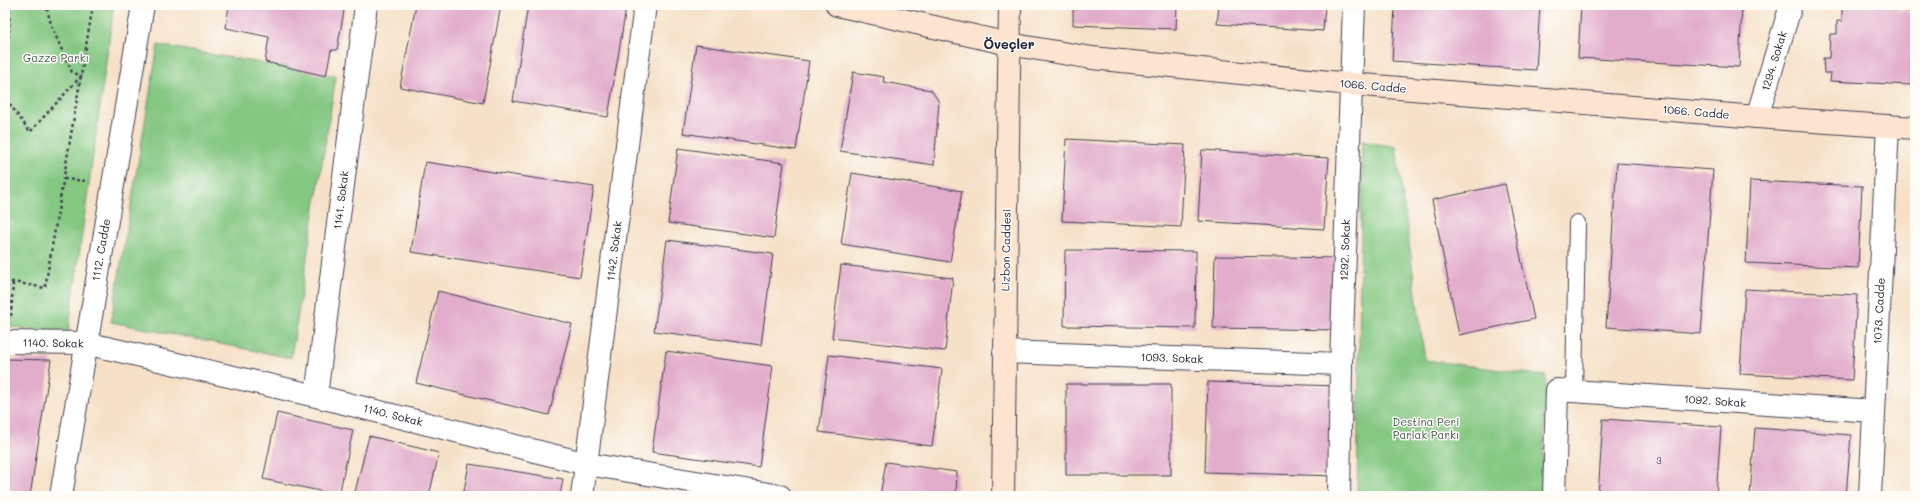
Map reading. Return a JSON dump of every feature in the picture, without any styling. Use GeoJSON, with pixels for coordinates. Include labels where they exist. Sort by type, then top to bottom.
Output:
{"type":"FeatureCollection","features":[{"type":"Feature","properties":{"kind":"street","name":"1112. Cadde"},"geometry":{"type":"LineString","coordinates":[[61,496],[85,342],[143,5]]}},
{"type":"Feature","properties":{"kind":"street","name":"1141. Sokak"},"geometry":{"type":"LineString","coordinates":[[316,396],[366,5]]}},
{"type":"Feature","properties":{"kind":"street","name":"1142. Sokak"},"geometry":{"type":"LineString","coordinates":[[582,496],[645,5]]}},
{"type":"Feature","properties":{"kind":"street","name":"1066. Cadde"},"geometry":{"type":"LineString","coordinates":[[837,5],[1009,44],[1092,58],[1350,84],[1758,117],[1915,128]]}},
{"type":"Feature","properties":{"kind":"street","name":"Lizbon Caddesi"},"geometry":{"type":"LineString","coordinates":[[1003,496],[1010,5]]}},
{"type":"Feature","properties":{"kind":"street","name":"1292. Sokak"},"geometry":{"type":"LineString","coordinates":[[1339,496],[1341,364],[1354,5]]}},
{"type":"Feature","properties":{"kind":"street","name":"1294. Sokak"},"geometry":{"type":"LineString","coordinates":[[1758,117],[1791,5]]}},
{"type":"Feature","properties":{"kind":"street","name":"1073. Cadde"},"geometry":{"type":"LineString","coordinates":[[1870,496],[1888,126]]}},
{"type":"Feature","properties":{"kind":"street","name":"1140. Sokak"},"geometry":{"type":"LineString","coordinates":[[5,342],[85,342],[316,396],[587,464],[780,496]]}},
{"type":"Feature","properties":{"kind":"street","name":"1093. Sokak"},"geometry":{"type":"LineString","coordinates":[[1004,352],[1341,364]]}},
{"type":"Feature","properties":{"kind":"street","name":"1092. Sokak"},"geometry":{"type":"LineString","coordinates":[[1566,391],[1874,410]]}},
{"type":"Feature","properties":{"kind":"street"},"geometry":{"type":"LineString","coordinates":[[1554,496],[1566,391]]}},
{"type":"Feature","properties":{"kind":"lane"},"geometry":{"type":"LineString","coordinates":[[1566,391],[1577,223]]}},
{"type":"Feature","properties":{"kind":"path"},"geometry":{"type":"LineString","coordinates":[[5,134],[10,5]]}},
{"type":"Feature","properties":{"kind":"path"},"geometry":{"type":"LineString","coordinates":[[46,5],[52,28],[72,72],[81,76]]}},
{"type":"Feature","properties":{"kind":"path"},"geometry":{"type":"LineString","coordinates":[[5,282],[45,288],[93,5]]}},
{"type":"Feature","properties":{"kind":"path"},"geometry":{"type":"LineString","coordinates":[[6,99],[30,132],[81,76]]}},
{"type":"Feature","properties":{"kind":"path"},"geometry":{"type":"LineString","coordinates":[[64,179],[89,182]]}},
{"type":"Feature","properties":{"kind":"path"},"geometry":{"type":"LineString","coordinates":[[11,319],[13,282]]}},
{"type":"Feature","properties":{"kind":"green space","name":"Gazze Parkı"},"geometry":{"type":"Polygon","coordinates":[[[5,5],[114,5],[68,334],[5,326],[5,5]]]}},
{"type":"Feature","properties":{"kind":"green space"},"geometry":{"type":"Polygon","coordinates":[[[158,45],[336,76],[291,358],[111,322],[158,45]]]}},
{"type":"Feature","properties":{"kind":"green space","name":"Destina Peri Parlak Parkı"},"geometry":{"type":"Polygon","coordinates":[[[1362,141],[1396,147],[1425,360],[1546,376],[1542,496],[1357,496],[1362,141]]]}},
{"type":"Feature","properties":{"kind":"building"},"geometry":{"type":"Polygon","coordinates":[[[229,5],[345,5],[337,50],[331,50],[326,76],[265,62],[269,37],[226,28],[229,5]]]}},
{"type":"Feature","properties":{"kind":"building"},"geometry":{"type":"Polygon","coordinates":[[[416,5],[501,5],[483,103],[400,87],[416,5]]]}},
{"type":"Feature","properties":{"kind":"building"},"geometry":{"type":"Polygon","coordinates":[[[528,5],[606,5],[626,8],[608,117],[513,101],[528,5]]]}},
{"type":"Feature","properties":{"kind":"building"},"geometry":{"type":"Polygon","coordinates":[[[1073,5],[1177,5],[1176,29],[1073,25],[1073,5]]]}},
{"type":"Feature","properties":{"kind":"building"},"geometry":{"type":"Polygon","coordinates":[[[1219,5],[1325,5],[1323,31],[1217,24],[1219,5]]]}},
{"type":"Feature","properties":{"kind":"building"},"geometry":{"type":"Polygon","coordinates":[[[1395,5],[1540,5],[1536,70],[1392,61],[1395,5]]]}},
{"type":"Feature","properties":{"kind":"building"},"geometry":{"type":"Polygon","coordinates":[[[1581,5],[1742,5],[1739,67],[1578,58],[1581,5]]]}},
{"type":"Feature","properties":{"kind":"building"},"geometry":{"type":"Polygon","coordinates":[[[1842,5],[1897,5],[1896,10],[1915,12],[1915,55],[1911,85],[1830,81],[1831,73],[1824,73],[1823,58],[1829,58],[1830,34],[1837,34],[1837,21],[1842,21],[1842,5]]]}},
{"type":"Feature","properties":{"kind":"building"},"geometry":{"type":"Polygon","coordinates":[[[696,45],[809,61],[796,150],[683,133],[696,45]]]}},
{"type":"Feature","properties":{"kind":"building"},"geometry":{"type":"Polygon","coordinates":[[[853,72],[884,77],[883,82],[931,90],[939,102],[934,165],[840,151],[853,72]]]}},
{"type":"Feature","properties":{"kind":"building"},"geometry":{"type":"Polygon","coordinates":[[[1066,139],[1185,145],[1181,227],[1062,221],[1066,139]]]}},
{"type":"Feature","properties":{"kind":"building"},"geometry":{"type":"Polygon","coordinates":[[[678,148],[784,163],[774,238],[668,223],[678,148]]]}},
{"type":"Feature","properties":{"kind":"building"},"geometry":{"type":"Polygon","coordinates":[[[1202,150],[1329,158],[1324,229],[1198,221],[1202,150]]]}},
{"type":"Feature","properties":{"kind":"building"},"geometry":{"type":"Polygon","coordinates":[[[425,162],[594,187],[580,277],[411,252],[425,162]]]}},
{"type":"Feature","properties":{"kind":"building"},"geometry":{"type":"Polygon","coordinates":[[[1617,163],[1713,170],[1701,334],[1606,327],[1617,163]]]}},
{"type":"Feature","properties":{"kind":"building"},"geometry":{"type":"Polygon","coordinates":[[[852,173],[962,191],[950,262],[841,244],[852,173]]]}},
{"type":"Feature","properties":{"kind":"building"},"geometry":{"type":"Polygon","coordinates":[[[1750,181],[1862,186],[1858,268],[1746,263],[1750,181]]]}},
{"type":"Feature","properties":{"kind":"building"},"geometry":{"type":"Polygon","coordinates":[[[1505,184],[1534,319],[1459,335],[1432,200],[1505,184]]]}},
{"type":"Feature","properties":{"kind":"building"},"geometry":{"type":"Polygon","coordinates":[[[667,240],[773,254],[761,345],[654,331],[667,240]]]}},
{"type":"Feature","properties":{"kind":"building"},"geometry":{"type":"Polygon","coordinates":[[[1065,250],[1196,251],[1195,328],[1064,326],[1065,250]]]}},
{"type":"Feature","properties":{"kind":"building"},"geometry":{"type":"Polygon","coordinates":[[[1215,256],[1340,258],[1339,330],[1213,328],[1215,256]]]}},
{"type":"Feature","properties":{"kind":"building"},"geometry":{"type":"Polygon","coordinates":[[[841,265],[953,278],[945,351],[832,338],[841,265]]]}},
{"type":"Feature","properties":{"kind":"building"},"geometry":{"type":"Polygon","coordinates":[[[1745,289],[1857,295],[1852,380],[1740,374],[1745,289]]]}},
{"type":"Feature","properties":{"kind":"building"},"geometry":{"type":"Polygon","coordinates":[[[438,291],[572,324],[549,415],[416,383],[438,291]]]}},
{"type":"Feature","properties":{"kind":"building"},"geometry":{"type":"Polygon","coordinates":[[[666,351],[773,366],[759,467],[652,452],[666,351]]]}},
{"type":"Feature","properties":{"kind":"building"},"geometry":{"type":"Polygon","coordinates":[[[829,355],[942,369],[932,446],[819,432],[829,355]]]}},
{"type":"Feature","properties":{"kind":"building"},"geometry":{"type":"Polygon","coordinates":[[[5,359],[51,360],[30,496],[5,496],[5,359]]]}},
{"type":"Feature","properties":{"kind":"building"},"geometry":{"type":"Polygon","coordinates":[[[1208,382],[1339,386],[1336,476],[1205,472],[1208,382]]]}},
{"type":"Feature","properties":{"kind":"building"},"geometry":{"type":"Polygon","coordinates":[[[1066,384],[1171,384],[1171,475],[1066,475],[1066,384]]]}},
{"type":"Feature","properties":{"kind":"building"},"geometry":{"type":"Polygon","coordinates":[[[277,413],[353,430],[339,495],[263,479],[277,413]]]}},
{"type":"Feature","properties":{"kind":"building"},"geometry":{"type":"Polygon","coordinates":[[[1603,419],[1721,427],[1716,496],[1598,496],[1603,419]]]}},
{"type":"Feature","properties":{"kind":"building"},"geometry":{"type":"Polygon","coordinates":[[[1755,428],[1851,435],[1846,496],[1750,496],[1755,428]]]}},
{"type":"Feature","properties":{"kind":"building"},"geometry":{"type":"Polygon","coordinates":[[[369,436],[439,453],[429,496],[354,496],[369,436]]]}},
{"type":"Feature","properties":{"kind":"building"},"geometry":{"type":"Polygon","coordinates":[[[886,462],[957,472],[956,496],[880,496],[886,462]]]}},
{"type":"Feature","properties":{"kind":"building"},"geometry":{"type":"Polygon","coordinates":[[[469,464],[563,479],[560,496],[463,496],[469,464]]]}},
{"type":"Feature","properties":{"kind":"district","name":"Öveçler"},"geometry":{"type":"Point","coordinates":[1009,44]}}]}
